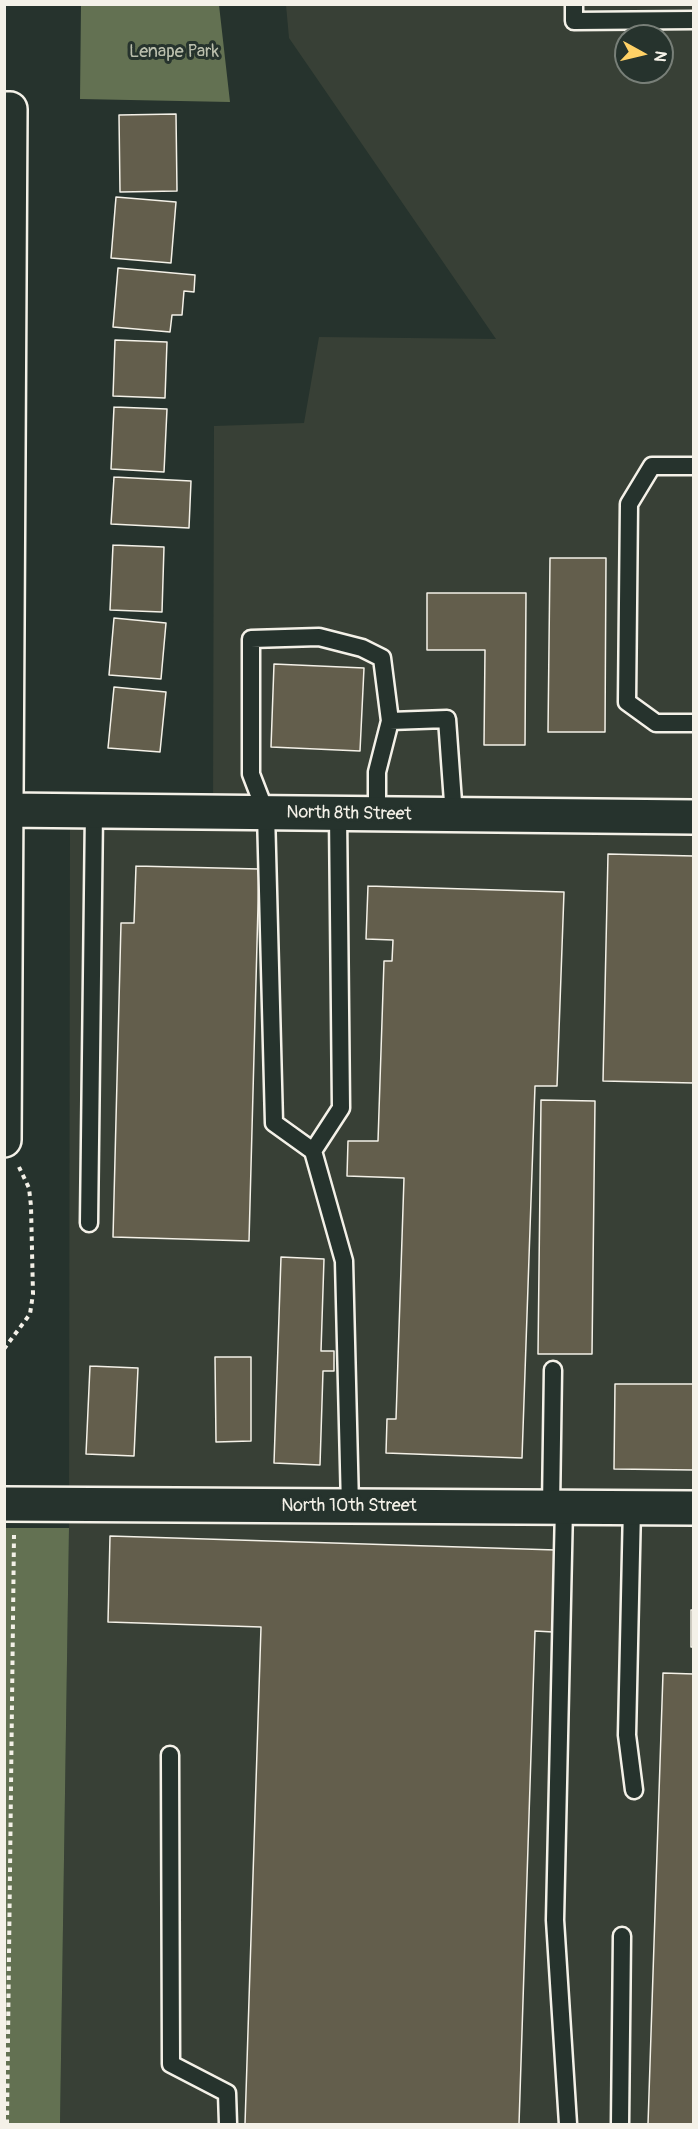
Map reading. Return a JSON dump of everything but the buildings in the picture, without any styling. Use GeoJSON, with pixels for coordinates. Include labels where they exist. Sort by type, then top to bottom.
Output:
{"type":"FeatureCollection","features":[{"type":"Feature","properties":{"kind":"street"},"geometry":{"type":"LineString","coordinates":[[7,109],[8,1150]]}},
{"type":"Feature","properties":{"kind":"street","name":"North 8th Street"},"geometry":{"type":"LineString","coordinates":[[6,810],[693,817]]}},
{"type":"Feature","properties":{"kind":"street","name":"North 10th Street"},"geometry":{"type":"LineString","coordinates":[[9,1504],[693,1508]]}},
{"type":"Feature","properties":{"kind":"lane"},"geometry":{"type":"LineString","coordinates":[[574,4],[574,21],[693,20]]}},
{"type":"Feature","properties":{"kind":"lane"},"geometry":{"type":"LineString","coordinates":[[693,466],[652,466],[629,504],[627,702],[656,723],[693,723]]}},
{"type":"Feature","properties":{"kind":"lane"},"geometry":{"type":"LineString","coordinates":[[350,1506],[344,1261],[313,1151],[273,1124],[266,813],[251,774],[251,639],[319,637],[362,648],[382,658],[390,721],[377,772],[378,815]]}},
{"type":"Feature","properties":{"kind":"lane"},"geometry":{"type":"LineString","coordinates":[[390,721],[447,718],[454,816]]}},
{"type":"Feature","properties":{"kind":"lane"},"geometry":{"type":"LineString","coordinates":[[89,1223],[94,811]]}},
{"type":"Feature","properties":{"kind":"lane"},"geometry":{"type":"LineString","coordinates":[[313,1151],[341,1108],[338,814]]}},
{"type":"Feature","properties":{"kind":"lane"},"geometry":{"type":"LineString","coordinates":[[553,1370],[557,1507],[555,1920],[568,2124]]}},
{"type":"Feature","properties":{"kind":"lane"},"geometry":{"type":"LineString","coordinates":[[632,1508],[627,1735],[634,1790]]}},
{"type":"Feature","properties":{"kind":"lane"},"geometry":{"type":"LineString","coordinates":[[170,1755],[171,2064],[227,2093],[228,2124]]}},
{"type":"Feature","properties":{"kind":"lane"},"geometry":{"type":"LineString","coordinates":[[620,2124],[622,1936]]}},
{"type":"Feature","properties":{"kind":"path"},"geometry":{"type":"LineString","coordinates":[[4,1349],[30,1314],[33,1294],[33,1240],[29,1188],[8,1150]]}},
{"type":"Feature","properties":{"kind":"path"},"geometry":{"type":"LineString","coordinates":[[7,2124],[9,1504]]}},
{"type":"Feature","properties":{"kind":"shaded area"},"geometry":{"type":"Polygon","coordinates":[[[286,5],[693,5],[693,2124],[60,2124],[69,1528],[70,821],[213,822],[214,426],[304,423],[319,337],[496,339],[289,38],[286,5]]]}},
{"type":"Feature","properties":{"kind":"green space","name":"Lenape Park"},"geometry":{"type":"Polygon","coordinates":[[[81,5],[219,5],[230,102],[80,99],[81,5]]]}},
{"type":"Feature","properties":{"kind":"green space"},"geometry":{"type":"Polygon","coordinates":[[[5,1528],[69,1528],[60,2124],[5,2124],[5,1528]]]}}]}
